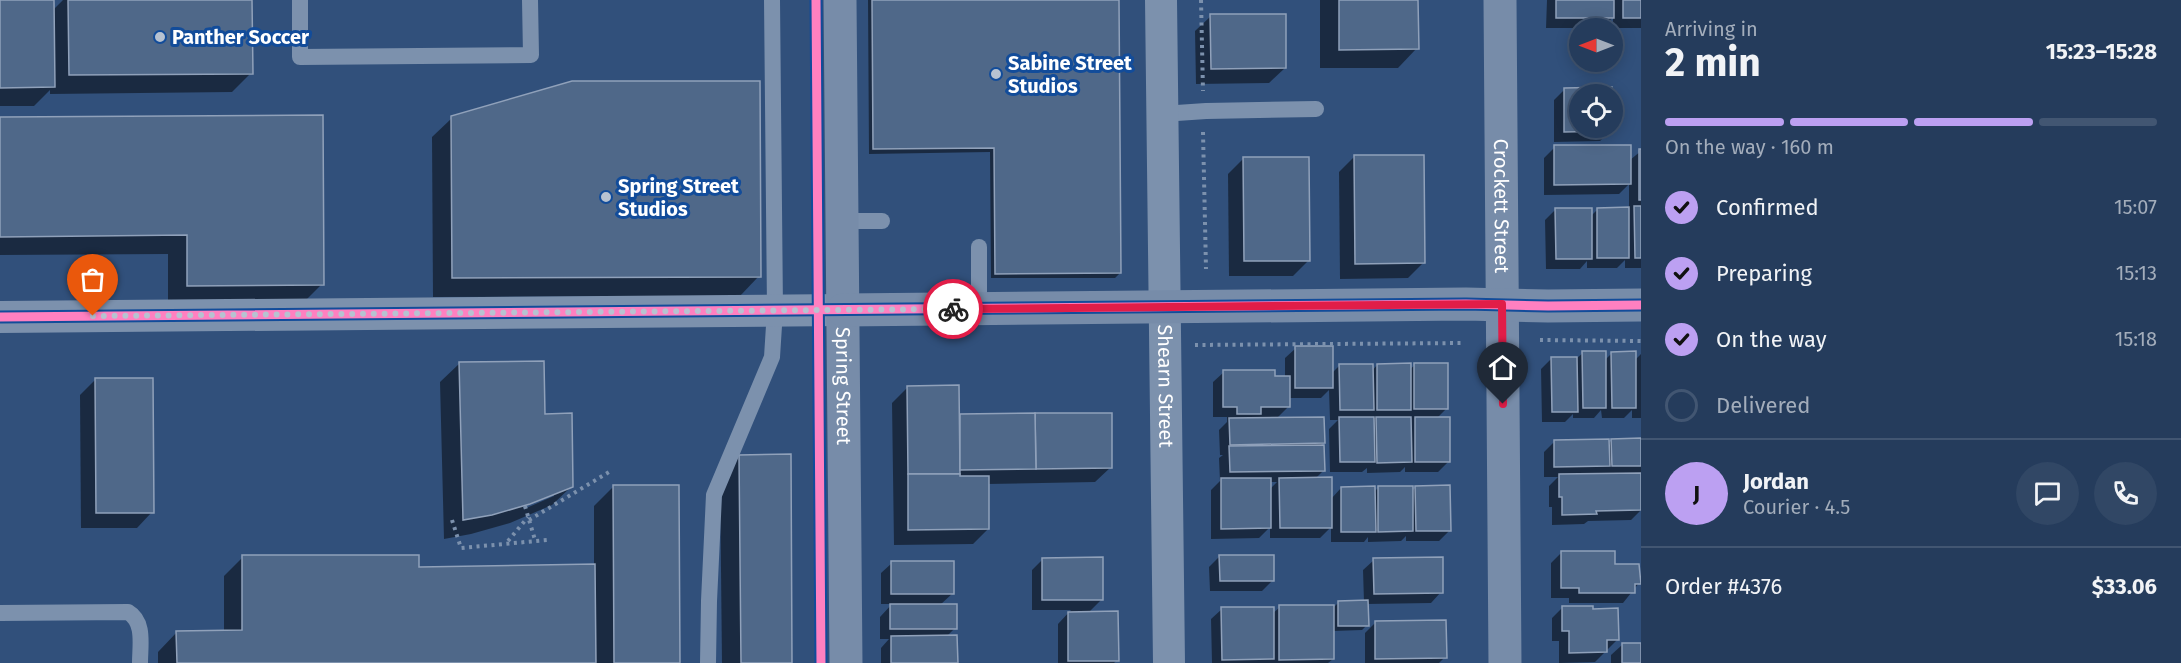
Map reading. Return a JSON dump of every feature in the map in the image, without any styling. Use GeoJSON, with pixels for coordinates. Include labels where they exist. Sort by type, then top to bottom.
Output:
{"type":"FeatureCollection","features":[{"type":"Feature","properties":{"kind":"street","name":"Spring Street"},"geometry":{"type":"LineString","coordinates":[[840,0],[846,663]]}},
{"type":"Feature","properties":{"kind":"street","name":"Shearn Street"},"geometry":{"type":"LineString","coordinates":[[1161,0],[1169,663]]}},
{"type":"Feature","properties":{"kind":"street","name":"Crockett Street"},"geometry":{"type":"LineString","coordinates":[[1500,0],[1505,663]]}},
{"type":"Feature","properties":{"kind":"street"},"geometry":{"type":"LineString","coordinates":[[0,317],[1641,304]]}},
{"type":"Feature","properties":{"kind":"lane"},"geometry":{"type":"LineString","coordinates":[[300,0],[300,57],[531,55],[530,0]]}},
{"type":"Feature","properties":{"kind":"lane"},"geometry":{"type":"LineString","coordinates":[[708,663],[714,495],[772,357],[775,310],[772,0]]}},
{"type":"Feature","properties":{"kind":"lane"},"geometry":{"type":"LineString","coordinates":[[1162,114],[1316,109]]}},
{"type":"Feature","properties":{"kind":"lane"},"geometry":{"type":"LineString","coordinates":[[842,221],[882,221]]}},
{"type":"Feature","properties":{"kind":"lane"},"geometry":{"type":"LineString","coordinates":[[979,247],[979,308]]}},
{"type":"Feature","properties":{"kind":"lane"},"geometry":{"type":"LineString","coordinates":[[0,613],[128,612],[135,616],[140,624],[140,663]]}},
{"type":"Feature","properties":{"kind":"path"},"geometry":{"type":"LineString","coordinates":[[1540,340],[1641,341]]}},
{"type":"Feature","properties":{"kind":"path"},"geometry":{"type":"LineString","coordinates":[[1195,345],[1465,343]]}},
{"type":"Feature","properties":{"kind":"path"},"geometry":{"type":"LineString","coordinates":[[507,542],[529,518],[609,472]]}},
{"type":"Feature","properties":{"kind":"path"},"geometry":{"type":"LineString","coordinates":[[525,506],[535,540]]}},
{"type":"Feature","properties":{"kind":"path"},"geometry":{"type":"LineString","coordinates":[[452,520],[461,548],[547,540]]}},
{"type":"Feature","properties":{"kind":"building"},"geometry":{"type":"Polygon","coordinates":[[[0,0],[54,0],[55,87],[0,88],[0,0]]]}},
{"type":"Feature","properties":{"kind":"building","name":"Panther Soccer"},"geometry":{"type":"Polygon","coordinates":[[[68,0],[252,0],[253,74],[69,75],[68,0]]]}},
{"type":"Feature","properties":{"kind":"building","name":"Sabine Street Studios"},"geometry":{"type":"Polygon","coordinates":[[[872,0],[1119,0],[1121,273],[995,274],[994,148],[873,149],[872,0]]]}},
{"type":"Feature","properties":{"kind":"building"},"geometry":{"type":"Polygon","coordinates":[[[1339,0],[1418,0],[1419,49],[1339,50],[1339,0]]]}},
{"type":"Feature","properties":{"kind":"building"},"geometry":{"type":"Polygon","coordinates":[[[1556,0],[1614,0],[1614,18],[1556,18],[1556,0]]]}},
{"type":"Feature","properties":{"kind":"building"},"geometry":{"type":"Polygon","coordinates":[[[1623,0],[1641,0],[1641,18],[1623,18],[1623,0]]]}},
{"type":"Feature","properties":{"kind":"building"},"geometry":{"type":"Polygon","coordinates":[[[1210,14],[1286,14],[1286,68],[1211,69],[1210,14]]]}},
{"type":"Feature","properties":{"kind":"building","name":"Spring Street Studios"},"geometry":{"type":"Polygon","coordinates":[[[572,81],[760,81],[761,277],[452,278],[451,116],[572,81]]]}},
{"type":"Feature","properties":{"kind":"building"},"geometry":{"type":"Polygon","coordinates":[[[1564,88],[1569,88],[1569,132],[1564,132],[1564,88]]]}},
{"type":"Feature","properties":{"kind":"building"},"geometry":{"type":"Polygon","coordinates":[[[323,115],[324,285],[187,286],[187,235],[0,237],[0,117],[323,115]]]}},
{"type":"Feature","properties":{"kind":"building"},"geometry":{"type":"Polygon","coordinates":[[[1554,145],[1631,145],[1631,184],[1554,185],[1554,145]]]}},
{"type":"Feature","properties":{"kind":"building"},"geometry":{"type":"Polygon","coordinates":[[[1639,149],[1641,149],[1641,200],[1639,200],[1639,149]]]}},
{"type":"Feature","properties":{"kind":"building"},"geometry":{"type":"Polygon","coordinates":[[[1354,155],[1424,155],[1425,263],[1355,264],[1354,155]]]}},
{"type":"Feature","properties":{"kind":"building"},"geometry":{"type":"Polygon","coordinates":[[[1243,157],[1309,157],[1310,261],[1244,261],[1243,157]]]}},
{"type":"Feature","properties":{"kind":"building"},"geometry":{"type":"Polygon","coordinates":[[[1634,206],[1641,206],[1641,258],[1635,258],[1634,206]]]}},
{"type":"Feature","properties":{"kind":"building"},"geometry":{"type":"Polygon","coordinates":[[[1629,207],[1629,258],[1597,258],[1597,208],[1629,207]]]}},
{"type":"Feature","properties":{"kind":"building"},"geometry":{"type":"Polygon","coordinates":[[[1555,208],[1592,208],[1592,259],[1556,259],[1555,208]]]}},
{"type":"Feature","properties":{"kind":"building"},"geometry":{"type":"Polygon","coordinates":[[[1295,346],[1333,346],[1333,388],[1295,388],[1295,346]]]}},
{"type":"Feature","properties":{"kind":"building"},"geometry":{"type":"Polygon","coordinates":[[[1582,351],[1606,351],[1606,408],[1583,408],[1582,351]]]}},
{"type":"Feature","properties":{"kind":"building"},"geometry":{"type":"Polygon","coordinates":[[[1636,351],[1636,408],[1612,408],[1611,352],[1636,351]]]}},
{"type":"Feature","properties":{"kind":"building"},"geometry":{"type":"Polygon","coordinates":[[[1551,357],[1577,357],[1578,412],[1552,412],[1551,357]]]}},
{"type":"Feature","properties":{"kind":"building"},"geometry":{"type":"Polygon","coordinates":[[[544,361],[545,414],[572,413],[573,487],[530,504],[492,515],[463,520],[459,362],[544,361]]]}},
{"type":"Feature","properties":{"kind":"building"},"geometry":{"type":"Polygon","coordinates":[[[1411,363],[1411,410],[1377,410],[1377,364],[1411,363]]]}},
{"type":"Feature","properties":{"kind":"building"},"geometry":{"type":"Polygon","coordinates":[[[1414,363],[1448,363],[1448,409],[1414,409],[1414,363]]]}},
{"type":"Feature","properties":{"kind":"building"},"geometry":{"type":"Polygon","coordinates":[[[1339,364],[1373,364],[1374,410],[1340,410],[1339,364]]]}},
{"type":"Feature","properties":{"kind":"building"},"geometry":{"type":"Polygon","coordinates":[[[1223,370],[1275,370],[1275,376],[1290,376],[1290,407],[1261,407],[1261,414],[1237,414],[1237,407],[1223,407],[1223,370]]]}},
{"type":"Feature","properties":{"kind":"building"},"geometry":{"type":"Polygon","coordinates":[[[95,378],[153,378],[154,513],[96,513],[95,378]]]}},
{"type":"Feature","properties":{"kind":"building"},"geometry":{"type":"Polygon","coordinates":[[[959,385],[960,474],[908,474],[907,386],[959,385]]]}},
{"type":"Feature","properties":{"kind":"building"},"geometry":{"type":"Polygon","coordinates":[[[1035,413],[1112,413],[1112,468],[1036,469],[1035,413]]]}},
{"type":"Feature","properties":{"kind":"building"},"geometry":{"type":"Polygon","coordinates":[[[1035,413],[1036,469],[960,470],[960,414],[1035,413]]]}},
{"type":"Feature","properties":{"kind":"building"},"geometry":{"type":"Polygon","coordinates":[[[1324,417],[1325,443],[1230,445],[1229,418],[1324,417]]]}},
{"type":"Feature","properties":{"kind":"building"},"geometry":{"type":"Polygon","coordinates":[[[1339,417],[1374,417],[1375,462],[1340,462],[1339,417]]]}},
{"type":"Feature","properties":{"kind":"building"},"geometry":{"type":"Polygon","coordinates":[[[1376,417],[1411,417],[1412,462],[1377,463],[1376,417]]]}},
{"type":"Feature","properties":{"kind":"building"},"geometry":{"type":"Polygon","coordinates":[[[1415,417],[1450,417],[1450,462],[1415,462],[1415,417]]]}},
{"type":"Feature","properties":{"kind":"building"},"geometry":{"type":"Polygon","coordinates":[[[1641,438],[1641,466],[1612,466],[1611,439],[1641,438]]]}},
{"type":"Feature","properties":{"kind":"building"},"geometry":{"type":"Polygon","coordinates":[[[1609,439],[1610,466],[1554,467],[1554,440],[1609,439]]]}},
{"type":"Feature","properties":{"kind":"building"},"geometry":{"type":"Polygon","coordinates":[[[1324,445],[1325,471],[1230,472],[1229,446],[1324,445]]]}},
{"type":"Feature","properties":{"kind":"building"},"geometry":{"type":"Polygon","coordinates":[[[791,454],[792,663],[741,663],[739,455],[791,454]]]}},
{"type":"Feature","properties":{"kind":"building"},"geometry":{"type":"Polygon","coordinates":[[[1641,473],[1641,510],[1596,511],[1597,514],[1562,515],[1559,474],[1641,473]]]}},
{"type":"Feature","properties":{"kind":"building"},"geometry":{"type":"Polygon","coordinates":[[[908,474],[989,476],[989,529],[908,530],[908,474]]]}},
{"type":"Feature","properties":{"kind":"building"},"geometry":{"type":"Polygon","coordinates":[[[1332,477],[1332,528],[1280,528],[1279,478],[1332,477]]]}},
{"type":"Feature","properties":{"kind":"building"},"geometry":{"type":"Polygon","coordinates":[[[1221,478],[1271,478],[1271,528],[1221,529],[1221,478]]]}},
{"type":"Feature","properties":{"kind":"building"},"geometry":{"type":"Polygon","coordinates":[[[613,485],[679,485],[680,663],[614,663],[613,485]]]}},
{"type":"Feature","properties":{"kind":"building"},"geometry":{"type":"Polygon","coordinates":[[[1450,485],[1451,531],[1416,531],[1415,486],[1450,485]]]}},
{"type":"Feature","properties":{"kind":"building"},"geometry":{"type":"Polygon","coordinates":[[[1375,486],[1376,532],[1341,532],[1341,487],[1375,486]]]}},
{"type":"Feature","properties":{"kind":"building"},"geometry":{"type":"Polygon","coordinates":[[[1378,486],[1413,486],[1413,531],[1378,532],[1378,486]]]}},
{"type":"Feature","properties":{"kind":"building"},"geometry":{"type":"Polygon","coordinates":[[[1561,551],[1615,551],[1615,564],[1639,564],[1641,584],[1635,584],[1635,593],[1579,593],[1579,588],[1561,588],[1561,551]]]}},
{"type":"Feature","properties":{"kind":"building"},"geometry":{"type":"Polygon","coordinates":[[[242,555],[419,555],[419,567],[595,564],[596,663],[177,663],[176,631],[242,630],[242,555]]]}},
{"type":"Feature","properties":{"kind":"building"},"geometry":{"type":"Polygon","coordinates":[[[1219,555],[1274,555],[1274,581],[1220,581],[1219,555]]]}},
{"type":"Feature","properties":{"kind":"building"},"geometry":{"type":"Polygon","coordinates":[[[1103,557],[1103,600],[1042,600],[1042,558],[1103,557]]]}},
{"type":"Feature","properties":{"kind":"building"},"geometry":{"type":"Polygon","coordinates":[[[1443,557],[1443,593],[1374,594],[1373,558],[1443,557]]]}},
{"type":"Feature","properties":{"kind":"building"},"geometry":{"type":"Polygon","coordinates":[[[891,561],[954,561],[954,594],[891,594],[891,561]]]}},
{"type":"Feature","properties":{"kind":"building"},"geometry":{"type":"Polygon","coordinates":[[[1368,600],[1369,626],[1338,626],[1338,601],[1368,600]]]}},
{"type":"Feature","properties":{"kind":"building"},"geometry":{"type":"Polygon","coordinates":[[[890,604],[957,604],[957,629],[890,629],[890,604]]]}},
{"type":"Feature","properties":{"kind":"building"},"geometry":{"type":"Polygon","coordinates":[[[1279,605],[1334,605],[1334,659],[1279,660],[1279,605]]]}},
{"type":"Feature","properties":{"kind":"building"},"geometry":{"type":"Polygon","coordinates":[[[1562,606],[1593,606],[1593,609],[1618,608],[1619,640],[1607,640],[1607,652],[1569,653],[1569,631],[1562,631],[1562,606]]]}},
{"type":"Feature","properties":{"kind":"building"},"geometry":{"type":"Polygon","coordinates":[[[1221,607],[1274,607],[1274,659],[1222,660],[1221,607]]]}},
{"type":"Feature","properties":{"kind":"building"},"geometry":{"type":"Polygon","coordinates":[[[1118,611],[1119,661],[1068,661],[1068,612],[1118,611]]]}},
{"type":"Feature","properties":{"kind":"building"},"geometry":{"type":"Polygon","coordinates":[[[1446,620],[1447,658],[1375,659],[1375,621],[1446,620]]]}},
{"type":"Feature","properties":{"kind":"building"},"geometry":{"type":"Polygon","coordinates":[[[957,635],[958,663],[891,663],[891,636],[957,635]]]}},
{"type":"Feature","properties":{"kind":"building"},"geometry":{"type":"Polygon","coordinates":[[[1622,643],[1641,643],[1641,663],[1622,663],[1622,643]]]}},
{"type":"Feature","properties":{"kind":"cycle path"},"geometry":{"type":"LineString","coordinates":[[816,0],[821,663]]}},
{"type":"Feature","properties":{"kind":"cycle path"},"geometry":{"type":"LineString","coordinates":[[0,317],[1466,304],[1641,305]]}},
{"type":"Feature","properties":{"kind":"way so far"},"geometry":{"type":"LineString","coordinates":[[93,316],[953,309]]}},
{"type":"Feature","properties":{"kind":"place","name":"Panther Soccer"},"geometry":{"type":"Point","coordinates":[160,37]}},
{"type":"Feature","properties":{"kind":"place","name":"Sabine Street Studios"},"geometry":{"type":"Point","coordinates":[996,74]}},
{"type":"Feature","properties":{"kind":"place","name":"Spring Street Studios"},"geometry":{"type":"Point","coordinates":[606,197]}},
{"type":"Feature","properties":{"kind":"route"},"geometry":{"type":"LineString","coordinates":[[953,309],[1502,304],[1503,404]]}}]}
